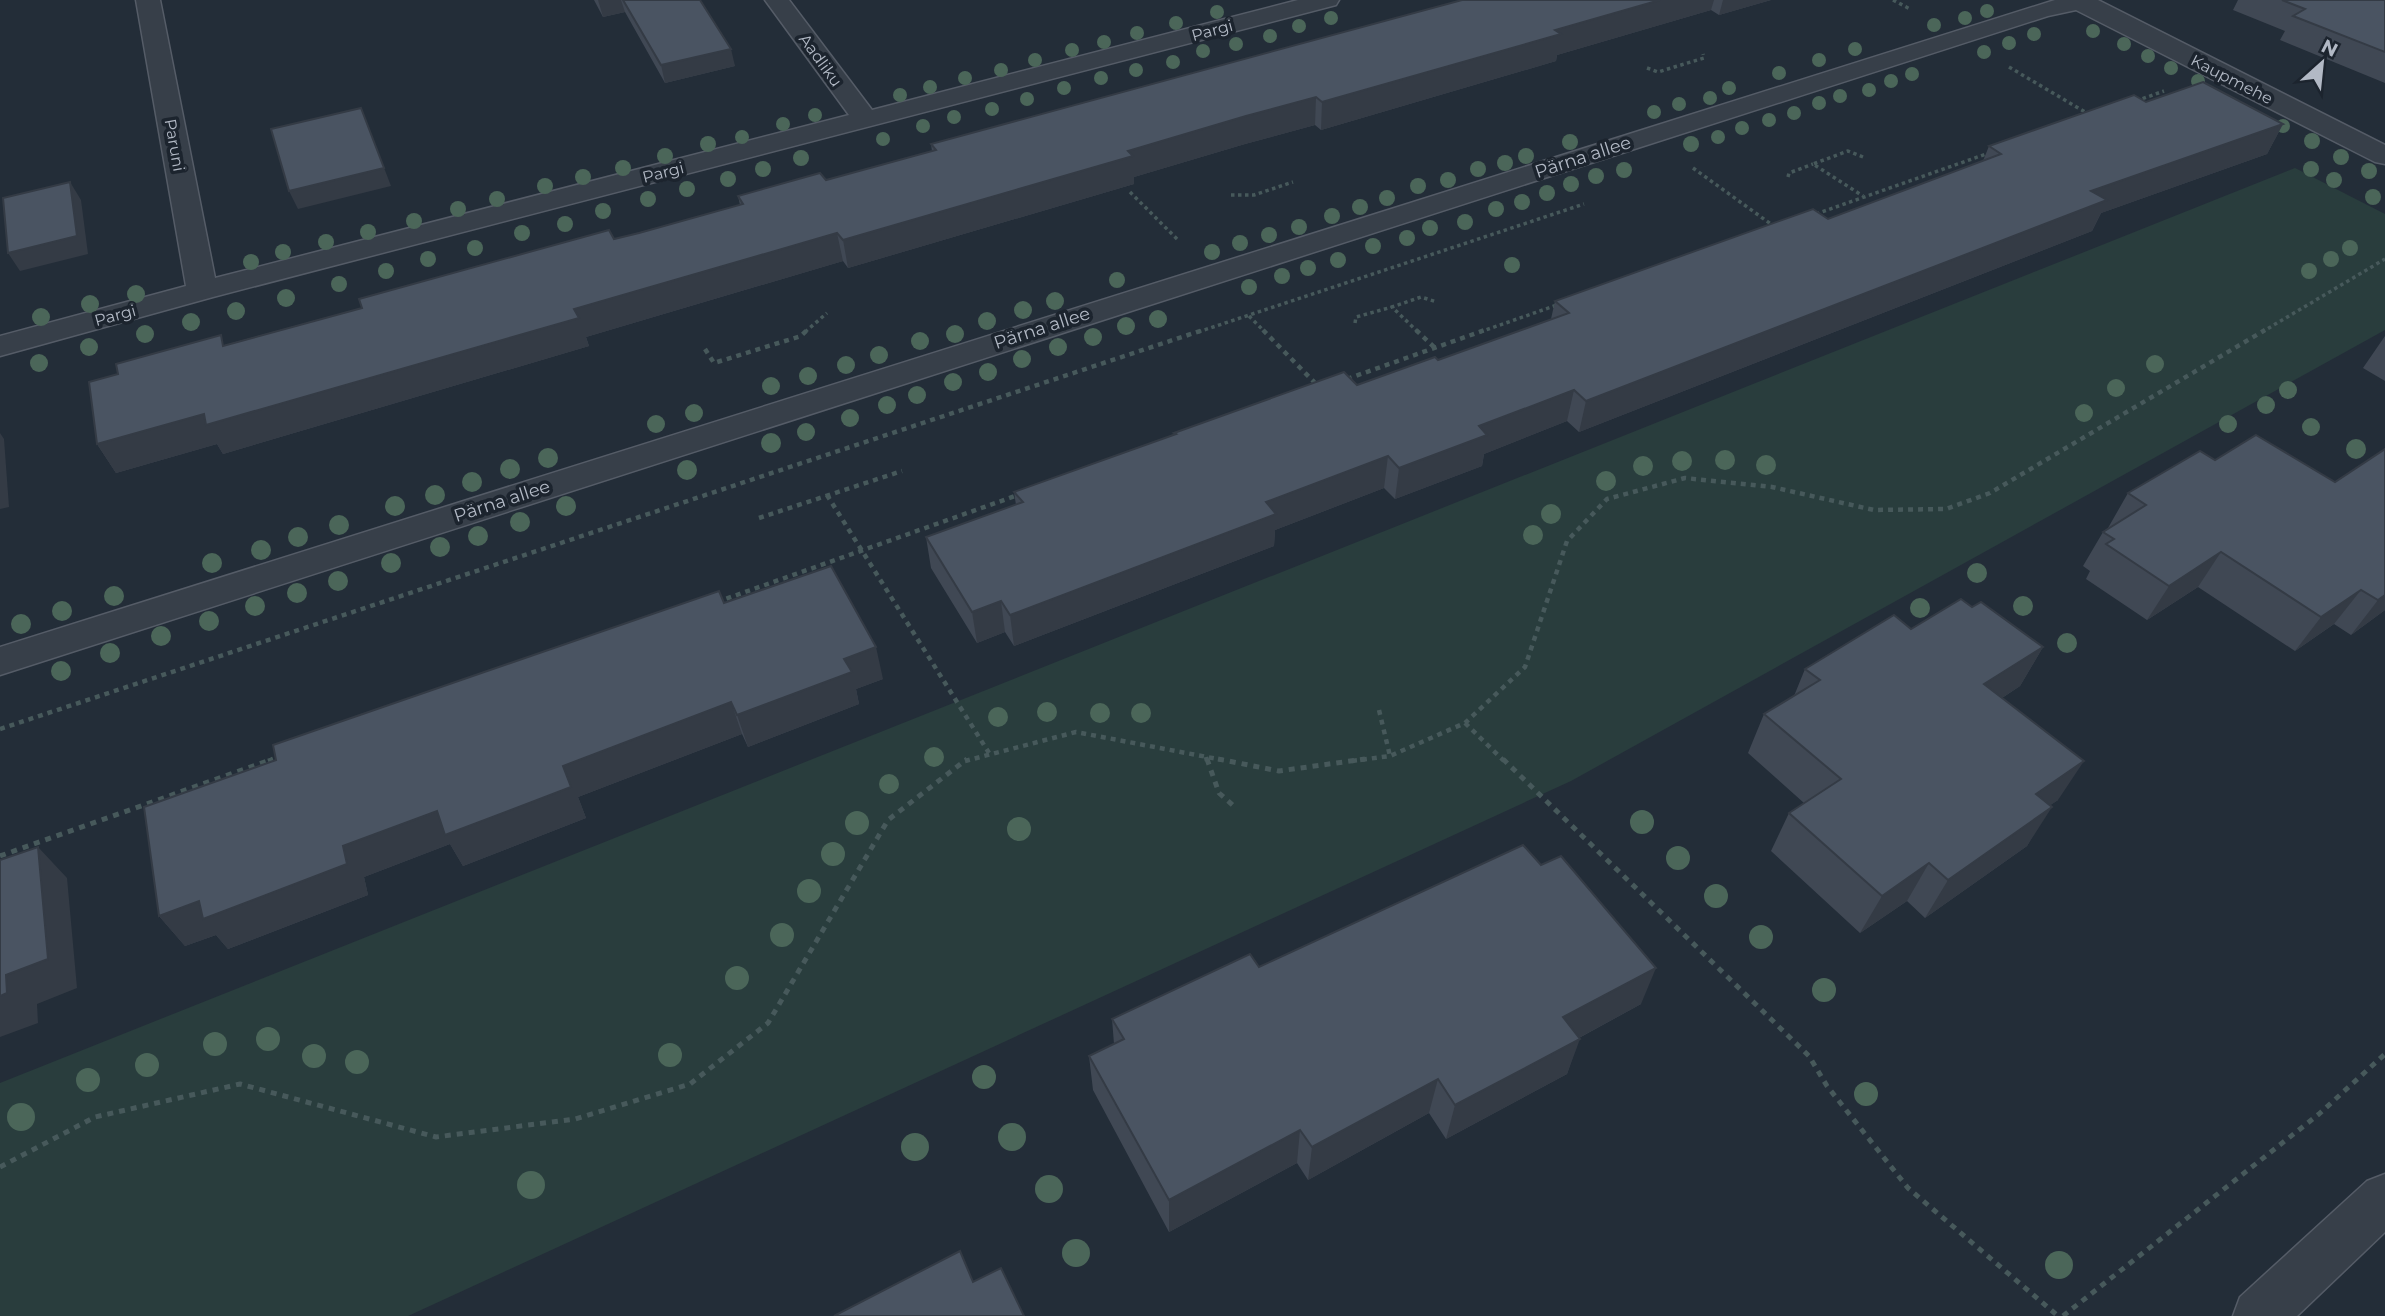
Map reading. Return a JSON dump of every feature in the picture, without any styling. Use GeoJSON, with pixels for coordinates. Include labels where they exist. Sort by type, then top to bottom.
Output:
{"type":"FeatureCollection","features":[{"type":"Feature","properties":{"kind":"street","name":"Paruni"},"geometry":{"type":"LineString","coordinates":[[148,0],[202,291]]}},
{"type":"Feature","properties":{"kind":"street","name":"Aadliku"},"geometry":{"type":"LineString","coordinates":[[777,0],[866,120]]}},
{"type":"Feature","properties":{"kind":"street","name":"Pargi"},"geometry":{"type":"LineString","coordinates":[[0,346],[202,291],[1327,0]]}},
{"type":"Feature","properties":{"kind":"street","name":"Kaupmehe"},"geometry":{"type":"LineString","coordinates":[[2080,1],[2385,156]]}},
{"type":"Feature","properties":{"kind":"street","name":"Pärna allee"},"geometry":{"type":"LineString","coordinates":[[0,661],[1987,28],[2080,1]]}},
{"type":"Feature","properties":{"kind":"street"},"geometry":{"type":"LineString","coordinates":[[2259,1316],[2385,1198]]}},
{"type":"Feature","properties":{"kind":"path"},"geometry":{"type":"LineString","coordinates":[[1647,68],[1658,72],[1704,58],[1703,54]]}},
{"type":"Feature","properties":{"kind":"path"},"geometry":{"type":"LineString","coordinates":[[1996,71],[2021,63]]}},
{"type":"Feature","properties":{"kind":"path"},"geometry":{"type":"LineString","coordinates":[[2009,67],[2093,116],[2080,121]]}},
{"type":"Feature","properties":{"kind":"path"},"geometry":{"type":"LineString","coordinates":[[2131,103],[2170,89]]}},
{"type":"Feature","properties":{"kind":"path"},"geometry":{"type":"LineString","coordinates":[[1788,177],[1789,173],[1848,151],[1863,157]]}},
{"type":"Feature","properties":{"kind":"path"},"geometry":{"type":"LineString","coordinates":[[1814,214],[1991,152]]}},
{"type":"Feature","properties":{"kind":"path"},"geometry":{"type":"LineString","coordinates":[[1685,170],[1706,163]]}},
{"type":"Feature","properties":{"kind":"path"},"geometry":{"type":"LineString","coordinates":[[1813,164],[1863,197]]}},
{"type":"Feature","properties":{"kind":"path"},"geometry":{"type":"LineString","coordinates":[[1693,168],[1784,234]]}},
{"type":"Feature","properties":{"kind":"path"},"geometry":{"type":"LineString","coordinates":[[1231,195],[1254,195],[1293,182]]}},
{"type":"Feature","properties":{"kind":"path"},"geometry":{"type":"LineString","coordinates":[[1130,192],[1186,248]]}},
{"type":"Feature","properties":{"kind":"path"},"geometry":{"type":"LineString","coordinates":[[0,729],[1587,203]]}},
{"type":"Feature","properties":{"kind":"path"},"geometry":{"type":"LineString","coordinates":[[1763,232],[1776,228]]}},
{"type":"Feature","properties":{"kind":"path"},"geometry":{"type":"LineString","coordinates":[[0,1167],[95,1117],[240,1084],[436,1137],[575,1119],[690,1084],[768,1023],[888,820],[969,758],[1076,732],[1279,771],[1390,756],[1465,723],[1525,667],[1567,541],[1608,499],[1685,478],[1772,487],[1874,510],[1945,509],[1990,493],[2385,259]]}},
{"type":"Feature","properties":{"kind":"path"},"geometry":{"type":"LineString","coordinates":[[1354,323],[1356,317],[1421,297],[1437,302]]}},
{"type":"Feature","properties":{"kind":"path"},"geometry":{"type":"LineString","coordinates":[[1346,379],[1566,302]]}},
{"type":"Feature","properties":{"kind":"path"},"geometry":{"type":"LineString","coordinates":[[1392,307],[1435,348]]}},
{"type":"Feature","properties":{"kind":"path"},"geometry":{"type":"LineString","coordinates":[[705,349],[714,363],[801,336],[827,313]]}},
{"type":"Feature","properties":{"kind":"path"},"geometry":{"type":"LineString","coordinates":[[1249,316],[1320,388],[1307,393]]}},
{"type":"Feature","properties":{"kind":"path"},"geometry":{"type":"LineString","coordinates":[[759,518],[902,471]]}},
{"type":"Feature","properties":{"kind":"path"},"geometry":{"type":"LineString","coordinates":[[827,495],[989,753]]}},
{"type":"Feature","properties":{"kind":"path"},"geometry":{"type":"LineString","coordinates":[[705,606],[1019,495]]}},
{"type":"Feature","properties":{"kind":"path"},"geometry":{"type":"LineString","coordinates":[[1379,710],[1390,756]]}},
{"type":"Feature","properties":{"kind":"path"},"geometry":{"type":"LineString","coordinates":[[1465,723],[1809,1056],[1827,1086],[1908,1188],[2058,1316]]}},
{"type":"Feature","properties":{"kind":"path"},"geometry":{"type":"LineString","coordinates":[[0,856],[287,754]]}},
{"type":"Feature","properties":{"kind":"path"},"geometry":{"type":"LineString","coordinates":[[1206,757],[1219,793],[1236,808]]}},
{"type":"Feature","properties":{"kind":"path"},"geometry":{"type":"LineString","coordinates":[[2063,1316],[2319,1114],[2385,1054]]}},
{"type":"Feature","properties":{"kind":"green space"},"geometry":{"type":"Polygon","coordinates":[[[2295,168],[2385,214],[2385,330],[1571,781],[408,1316],[0,1316],[0,1083],[2295,168]]]}},
{"type":"Feature","properties":{"kind":"building"},"geometry":{"type":"Polygon","coordinates":[[[623,0],[700,0],[731,49],[661,65],[623,0]]]}},
{"type":"Feature","properties":{"kind":"building"},"geometry":{"type":"Polygon","coordinates":[[[1462,0],[1660,0],[1555,30],[1561,34],[1322,102],[1316,97],[1246,116],[1128,151],[1133,156],[843,240],[837,233],[574,309],[579,318],[206,425],[204,414],[97,444],[89,382],[118,374],[116,364],[221,335],[223,346],[362,308],[359,299],[609,230],[614,239],[639,233],[743,204],[738,196],[820,173],[826,180],[936,150],[931,144],[1462,0]]]}},
{"type":"Feature","properties":{"kind":"building"},"geometry":{"type":"Polygon","coordinates":[[[2282,0],[2385,0],[2385,52],[2293,16],[2305,9],[2282,0]]]}},
{"type":"Feature","properties":{"kind":"building"},"geometry":{"type":"Polygon","coordinates":[[[2203,82],[2283,124],[2091,191],[2107,200],[1586,401],[1574,390],[1479,426],[1487,435],[1399,468],[1388,456],[1266,502],[1276,514],[1010,615],[1001,601],[972,612],[926,537],[1023,502],[1014,492],[1344,372],[1357,385],[1435,357],[1438,360],[1569,313],[1555,301],[1813,209],[1828,219],[2001,154],[1989,146],[2134,95],[2146,102],[2203,82]]]}},
{"type":"Feature","properties":{"kind":"building"},"geometry":{"type":"Polygon","coordinates":[[[361,108],[384,168],[289,191],[271,129],[361,108]]]}},
{"type":"Feature","properties":{"kind":"building"},"geometry":{"type":"Polygon","coordinates":[[[70,182],[77,236],[8,253],[3,198],[70,182]]]}},
{"type":"Feature","properties":{"kind":"building"},"geometry":{"type":"Polygon","coordinates":[[[2256,435],[2335,482],[2385,449],[2385,595],[2378,600],[2361,590],[2321,617],[2221,552],[2169,586],[2106,544],[2114,539],[2103,532],[2146,505],[2128,493],[2200,451],[2215,460],[2256,435]]]}},
{"type":"Feature","properties":{"kind":"building"},"geometry":{"type":"Polygon","coordinates":[[[831,566],[876,647],[844,659],[852,672],[737,715],[731,702],[563,766],[571,787],[445,835],[437,811],[343,846],[347,864],[203,919],[199,901],[159,916],[144,807],[276,760],[273,745],[719,591],[724,603],[831,566]]]}},
{"type":"Feature","properties":{"kind":"building"},"geometry":{"type":"Polygon","coordinates":[[[1961,599],[1972,607],[1981,602],[2043,647],[1984,684],[2084,761],[2036,794],[2052,807],[1948,880],[1929,863],[1882,896],[1789,813],[1841,779],[1764,714],[1820,680],[1805,669],[1894,615],[1911,629],[1961,599]]]}},
{"type":"Feature","properties":{"kind":"building"},"geometry":{"type":"Polygon","coordinates":[[[1523,845],[1541,865],[1561,856],[1656,968],[1563,1017],[1580,1039],[1455,1105],[1438,1079],[1312,1147],[1300,1130],[1169,1200],[1089,1056],[1124,1039],[1112,1019],[1250,954],[1259,967],[1523,845]]]}},
{"type":"Feature","properties":{"kind":"building"},"geometry":{"type":"Polygon","coordinates":[[[38,847],[48,959],[6,975],[7,993],[0,996],[0,860],[38,847]]]}},
{"type":"Feature","properties":{"kind":"building"},"geometry":{"type":"Polygon","coordinates":[[[960,1251],[973,1282],[1001,1268],[1024,1316],[834,1316],[960,1251]]]}}]}
